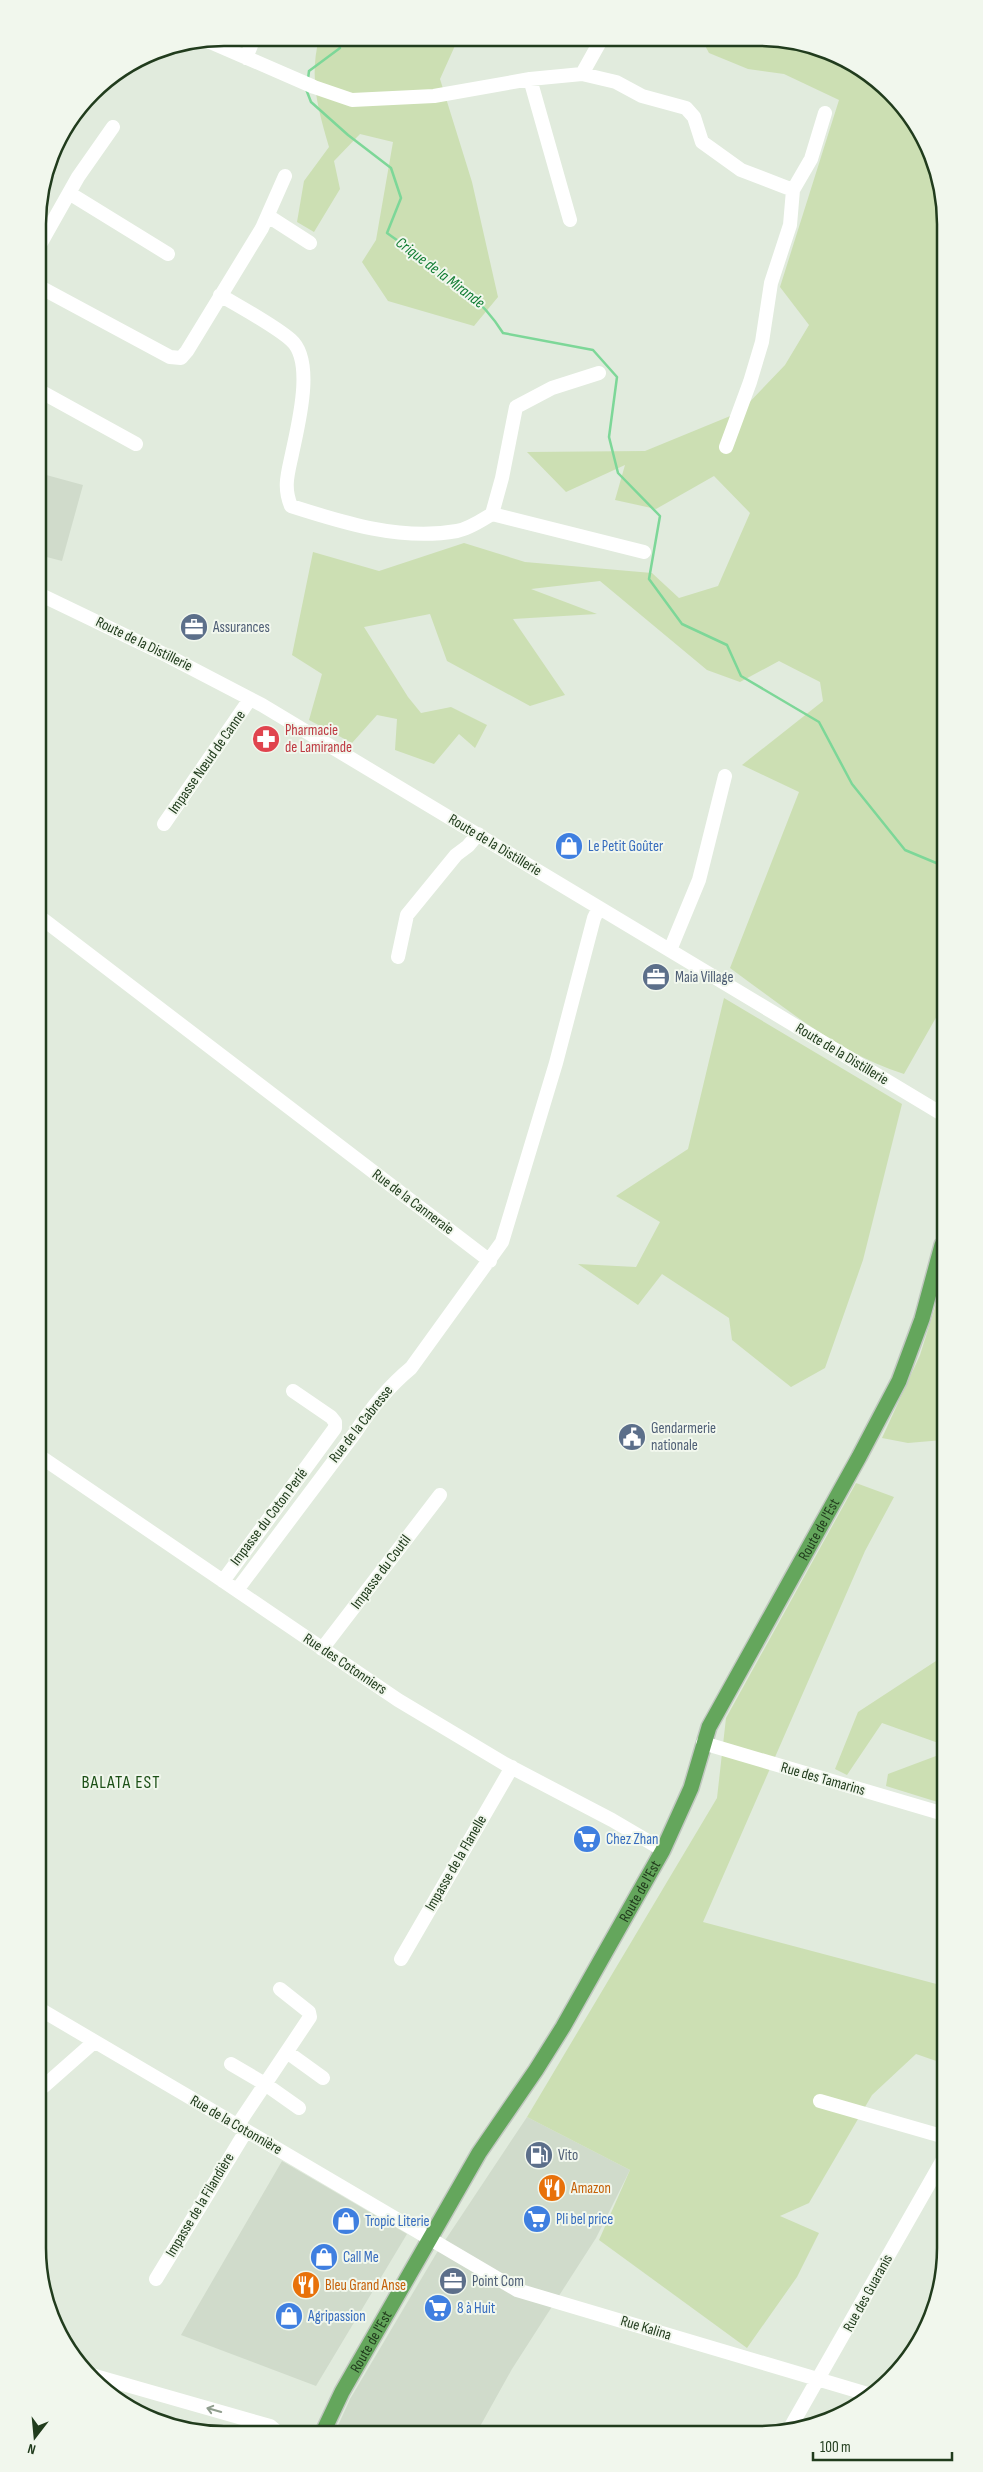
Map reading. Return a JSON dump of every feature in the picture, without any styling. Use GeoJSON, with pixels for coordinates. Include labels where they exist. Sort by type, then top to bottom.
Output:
{"type":"FeatureCollection","features":[{"type":"Feature","properties":{"kind":"main road","name":"Route de l'Est"},"geometry":{"type":"LineString","coordinates":[[326,2426],[342,2392],[479,2153],[563,2027],[662,1850],[691,1788],[702,1743],[709,1727],[860,1457],[899,1381],[922,1319],[937,1264]]}},
{"type":"Feature","properties":{"kind":"street"},"geometry":{"type":"LineString","coordinates":[[582,74],[597,46]]}},
{"type":"Feature","properties":{"kind":"street"},"geometry":{"type":"LineString","coordinates":[[221,47],[314,87],[352,100],[434,96],[530,79],[582,74],[616,82],[642,96],[686,108],[694,117],[702,142],[741,170],[792,190]]}},
{"type":"Feature","properties":{"kind":"street"},"geometry":{"type":"LineString","coordinates":[[246,58],[250,47]]}},
{"type":"Feature","properties":{"kind":"street"},"geometry":{"type":"LineString","coordinates":[[530,79],[570,220]]}},
{"type":"Feature","properties":{"kind":"street"},"geometry":{"type":"LineString","coordinates":[[726,447],[750,382],[762,342],[771,283],[790,224],[792,190],[811,159],[825,114]]}},
{"type":"Feature","properties":{"kind":"street"},"geometry":{"type":"LineString","coordinates":[[46,234],[87,163],[113,127]]}},
{"type":"Feature","properties":{"kind":"street"},"geometry":{"type":"LineString","coordinates":[[46,290],[170,357],[181,358],[245,257],[268,216],[285,176]]}},
{"type":"Feature","properties":{"kind":"street"},"geometry":{"type":"LineString","coordinates":[[69,193],[168,254]]}},
{"type":"Feature","properties":{"kind":"street"},"geometry":{"type":"LineString","coordinates":[[268,216],[310,243]]}},
{"type":"Feature","properties":{"kind":"street"},"geometry":{"type":"LineString","coordinates":[[220,295],[292,340],[302,355],[305,373],[301,395],[301,411],[285,493],[291,506],[372,529],[410,533],[459,531],[492,514],[644,552]]}},
{"type":"Feature","properties":{"kind":"street"},"geometry":{"type":"LineString","coordinates":[[492,514],[502,478],[516,407],[552,388],[599,374]]}},
{"type":"Feature","properties":{"kind":"street"},"geometry":{"type":"LineString","coordinates":[[46,394],[136,444]]}},
{"type":"Feature","properties":{"kind":"street","name":"Route de la Distillerie"},"geometry":{"type":"LineString","coordinates":[[46,597],[120,632],[250,699],[937,1111]]}},
{"type":"Feature","properties":{"kind":"street","name":"Impasse Nœud de Canne"},"geometry":{"type":"LineString","coordinates":[[164,824],[250,699]]}},
{"type":"Feature","properties":{"kind":"street"},"geometry":{"type":"LineString","coordinates":[[670,950],[699,880],[725,776]]}},
{"type":"Feature","properties":{"kind":"street"},"geometry":{"type":"LineString","coordinates":[[398,957],[407,915],[456,855],[468,846],[478,834]]}},
{"type":"Feature","properties":{"kind":"street"},"geometry":{"type":"LineString","coordinates":[[490,1261],[508,1228],[556,1063],[594,918],[599,908]]}},
{"type":"Feature","properties":{"kind":"street","name":"Rue de la Canneraie"},"geometry":{"type":"LineString","coordinates":[[46,922],[490,1261]]}},
{"type":"Feature","properties":{"kind":"street","name":"Rue de la Cabresse"},"geometry":{"type":"LineString","coordinates":[[237,1590],[355,1433],[371,1408],[394,1382],[411,1368],[490,1261]]}},
{"type":"Feature","properties":{"kind":"street","name":"Impasse du Coton Perlé"},"geometry":{"type":"LineString","coordinates":[[224,1581],[335,1428],[335,1422],[331,1417],[293,1391]]}},
{"type":"Feature","properties":{"kind":"street","name":"Rue des Cotonniers"},"geometry":{"type":"LineString","coordinates":[[46,1460],[398,1700],[512,1767],[662,1850]]}},
{"type":"Feature","properties":{"kind":"street","name":"Impasse du Coutil"},"geometry":{"type":"LineString","coordinates":[[322,1649],[440,1495]]}},
{"type":"Feature","properties":{"kind":"street","name":"Rue des Tamarins"},"geometry":{"type":"LineString","coordinates":[[702,1743],[937,1812]]}},
{"type":"Feature","properties":{"kind":"street","name":"Impasse de la Flanelle"},"geometry":{"type":"LineString","coordinates":[[401,1959],[512,1767]]}},
{"type":"Feature","properties":{"kind":"street","name":"Impasse de la Filandière"},"geometry":{"type":"LineString","coordinates":[[156,2279],[265,2084],[310,2017],[309,2012],[280,1989]]}},
{"type":"Feature","properties":{"kind":"street","name":"Rue de la Cotonnière"},"geometry":{"type":"LineString","coordinates":[[46,2013],[430,2239]]}},
{"type":"Feature","properties":{"kind":"street"},"geometry":{"type":"LineString","coordinates":[[46,2084],[94,2042]]}},
{"type":"Feature","properties":{"kind":"street"},"geometry":{"type":"LineString","coordinates":[[287,2052],[323,2078]]}},
{"type":"Feature","properties":{"kind":"street"},"geometry":{"type":"LineString","coordinates":[[231,2064],[265,2084],[299,2108]]}},
{"type":"Feature","properties":{"kind":"street"},"geometry":{"type":"LineString","coordinates":[[820,2101],[937,2135]]}},
{"type":"Feature","properties":{"kind":"street","name":"Rue des Guaranis"},"geometry":{"type":"LineString","coordinates":[[794,2422],[937,2170]]}},
{"type":"Feature","properties":{"kind":"street","name":"Rue Kalina"},"geometry":{"type":"LineString","coordinates":[[430,2239],[517,2290],[862,2393]]}},
{"type":"Feature","properties":{"kind":"street"},"geometry":{"type":"LineString","coordinates":[[103,2378],[270,2426]]}},
{"type":"Feature","properties":{"kind":"shaded area"},"geometry":{"type":"Polygon","coordinates":[[[46,475],[83,485],[62,561],[46,557],[46,475]]]}},
{"type":"Feature","properties":{"kind":"shaded area"},"geometry":{"type":"Polygon","coordinates":[[[527,2117],[630,2170],[596,2238],[512,2369],[480,2426],[338,2426],[350,2399],[436,2254],[527,2117]]]}},
{"type":"Feature","properties":{"kind":"shaded area"},"geometry":{"type":"Polygon","coordinates":[[[282,2161],[407,2234],[316,2386],[181,2335],[282,2161]]]}},
{"type":"Feature","properties":{"kind":"green space"},"geometry":{"type":"Polygon","coordinates":[[[705,46],[782,48],[805,52],[848,70],[885,98],[907,125],[923,156],[931,178],[937,224],[937,1016],[904,1074],[880,1065],[835,1042],[730,968],[799,792],[742,765],[823,701],[820,682],[779,661],[740,682],[707,670],[600,581],[531,589],[597,614],[513,619],[565,695],[530,706],[447,661],[430,614],[364,627],[408,697],[421,713],[451,707],[487,725],[475,748],[459,734],[434,764],[395,750],[397,719],[377,715],[352,743],[309,720],[322,674],[292,655],[313,552],[379,571],[464,543],[525,562],[652,573],[679,598],[718,586],[750,513],[714,476],[656,509],[615,500],[625,465],[566,492],[527,452],[645,451],[740,412],[785,365],[809,325],[780,287],[839,100],[784,74],[748,69],[709,53],[705,46]]]}},
{"type":"Feature","properties":{"kind":"green space"},"geometry":{"type":"Polygon","coordinates":[[[317,47],[455,47],[440,79],[472,182],[498,297],[474,326],[388,301],[362,262],[376,240],[393,142],[360,134],[334,161],[340,189],[314,232],[297,222],[304,181],[329,147],[316,94],[317,47]]]}},
{"type":"Feature","properties":{"kind":"green space"},"geometry":{"type":"Polygon","coordinates":[[[724,998],[902,1104],[863,1260],[825,1368],[791,1387],[732,1340],[729,1318],[662,1274],[638,1305],[578,1264],[636,1267],[660,1222],[616,1196],[688,1149],[724,998]]]}},
{"type":"Feature","properties":{"kind":"green space"},"geometry":{"type":"Polygon","coordinates":[[[937,1301],[937,1441],[908,1443],[882,1438],[920,1355],[937,1301]]]}},
{"type":"Feature","properties":{"kind":"green space"},"geometry":{"type":"Polygon","coordinates":[[[856,1483],[894,1497],[865,1551],[703,1922],[937,1984],[937,2061],[916,2054],[872,2095],[809,2203],[780,2216],[819,2233],[797,2277],[747,2348],[599,2240],[630,2170],[527,2117],[717,1798],[726,1718],[856,1483]]]}},
{"type":"Feature","properties":{"kind":"green space"},"geometry":{"type":"Polygon","coordinates":[[[937,1660],[937,1743],[882,1723],[847,1775],[835,1769],[858,1712],[937,1660]]]}},
{"type":"Feature","properties":{"kind":"green space"},"geometry":{"type":"Polygon","coordinates":[[[937,1756],[937,1802],[886,1786],[888,1774],[937,1756]]]}},
{"type":"Feature","properties":{"kind":"waterway","name":"Crique de la Mirande"},"geometry":{"type":"LineString","coordinates":[[308,79],[309,71],[340,47]]}},
{"type":"Feature","properties":{"kind":"waterway","name":"Crique de la Mirande"},"geometry":{"type":"LineString","coordinates":[[306,89],[311,102],[348,135],[391,168],[401,198],[387,233],[435,266],[465,290],[492,317],[503,333],[593,350],[617,377],[609,437],[618,473],[660,516],[649,579],[682,624],[727,645],[741,676],[819,722],[852,784],[905,850],[937,863]]}},
{"type":"Feature","properties":{"kind":"place","name":"Assurances"},"geometry":{"type":"Point","coordinates":[194,627]}},
{"type":"Feature","properties":{"kind":"place","name":"Pharmacie de Lamirande"},"geometry":{"type":"Point","coordinates":[266,739]}},
{"type":"Feature","properties":{"kind":"place","name":"Le Petit Goûter"},"geometry":{"type":"Point","coordinates":[569,846]}},
{"type":"Feature","properties":{"kind":"place","name":"Maia Village"},"geometry":{"type":"Point","coordinates":[656,977]}},
{"type":"Feature","properties":{"kind":"place","name":"Gendarmerie nationale"},"geometry":{"type":"Point","coordinates":[632,1437]}},
{"type":"Feature","properties":{"kind":"place","name":"Chez Zhan"},"geometry":{"type":"Point","coordinates":[587,1839]}},
{"type":"Feature","properties":{"kind":"place","name":"Vito"},"geometry":{"type":"Point","coordinates":[539,2155]}},
{"type":"Feature","properties":{"kind":"place","name":"Amazon"},"geometry":{"type":"Point","coordinates":[552,2188]}},
{"type":"Feature","properties":{"kind":"place","name":"Pli bel price"},"geometry":{"type":"Point","coordinates":[537,2219]}},
{"type":"Feature","properties":{"kind":"place","name":"Tropic Literie"},"geometry":{"type":"Point","coordinates":[346,2221]}},
{"type":"Feature","properties":{"kind":"place","name":"Call Me"},"geometry":{"type":"Point","coordinates":[324,2257]}},
{"type":"Feature","properties":{"kind":"place","name":"Point Com"},"geometry":{"type":"Point","coordinates":[453,2281]}},
{"type":"Feature","properties":{"kind":"place","name":"Bleu Grand Anse"},"geometry":{"type":"Point","coordinates":[306,2285]}},
{"type":"Feature","properties":{"kind":"place","name":"8 à Huit"},"geometry":{"type":"Point","coordinates":[438,2308]}},
{"type":"Feature","properties":{"kind":"place","name":"Agripassion"},"geometry":{"type":"Point","coordinates":[289,2316]}},
{"type":"Feature","properties":{"kind":"district","name":"BALATA EST"},"geometry":{"type":"Point","coordinates":[121,1782]}}]}
